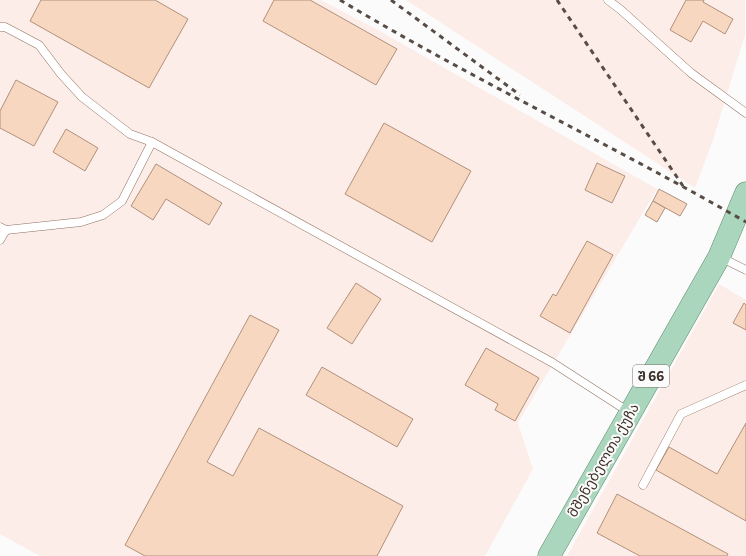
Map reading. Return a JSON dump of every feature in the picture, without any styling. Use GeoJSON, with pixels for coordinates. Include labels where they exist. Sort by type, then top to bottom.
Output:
{"type":"FeatureCollection","features":[{"type":"Feature","properties":{"kind":"main road","name":"მშენებელთა ქუჩა"},"geometry":{"type":"LineString","coordinates":[[549,556],[719,257],[746,193]]}},
{"type":"Feature","properties":{"kind":"lane"},"geometry":{"type":"LineString","coordinates":[[608,0],[622,10],[691,73],[746,113]]}},
{"type":"Feature","properties":{"kind":"lane"},"geometry":{"type":"LineString","coordinates":[[0,27],[5,26],[38,45],[82,97],[130,134],[152,142],[553,364],[630,413]]}},
{"type":"Feature","properties":{"kind":"lane"},"geometry":{"type":"LineString","coordinates":[[0,240],[3,228],[81,222],[103,215],[122,201],[152,142]]}},
{"type":"Feature","properties":{"kind":"lane"},"geometry":{"type":"LineString","coordinates":[[719,257],[746,270]]}},
{"type":"Feature","properties":{"kind":"lane"},"geometry":{"type":"LineString","coordinates":[[643,485],[681,414],[746,385]]}},
{"type":"Feature","properties":{"kind":"shaded area"},"geometry":{"type":"Polygon","coordinates":[[[0,0],[321,0],[378,30],[657,189],[518,423],[533,469],[485,556],[40,556],[0,534],[0,0]]]}},
{"type":"Feature","properties":{"kind":"shaded area"},"geometry":{"type":"Polygon","coordinates":[[[406,0],[745,0],[745,35],[713,140],[695,188],[406,0]]]}},
{"type":"Feature","properties":{"kind":"shaded area"},"geometry":{"type":"Polygon","coordinates":[[[719,284],[746,300],[746,556],[567,556],[719,284]]]}},
{"type":"Feature","properties":{"kind":"building"},"geometry":{"type":"Polygon","coordinates":[[[41,0],[155,0],[188,19],[149,88],[30,21],[41,0]]]}},
{"type":"Feature","properties":{"kind":"building"},"geometry":{"type":"Polygon","coordinates":[[[274,0],[310,0],[397,49],[376,85],[263,21],[274,0]]]}},
{"type":"Feature","properties":{"kind":"building"},"geometry":{"type":"Polygon","coordinates":[[[686,0],[704,0],[703,2],[733,19],[725,34],[703,21],[691,42],[670,30],[686,0]]]}},
{"type":"Feature","properties":{"kind":"building"},"geometry":{"type":"Polygon","coordinates":[[[16,80],[58,102],[34,146],[0,128],[0,111],[16,80]]]}},
{"type":"Feature","properties":{"kind":"building"},"geometry":{"type":"Polygon","coordinates":[[[384,123],[471,171],[432,242],[345,194],[384,123]]]}},
{"type":"Feature","properties":{"kind":"building"},"geometry":{"type":"Polygon","coordinates":[[[66,129],[98,148],[85,171],[53,152],[66,129]]]}},
{"type":"Feature","properties":{"kind":"building"},"geometry":{"type":"Polygon","coordinates":[[[597,163],[625,176],[612,203],[585,190],[597,163]]]}},
{"type":"Feature","properties":{"kind":"building"},"geometry":{"type":"Polygon","coordinates":[[[156,164],[222,203],[209,225],[166,199],[153,220],[131,206],[156,164]]]}},
{"type":"Feature","properties":{"kind":"building"},"geometry":{"type":"Polygon","coordinates":[[[659,189],[687,204],[680,216],[653,201],[659,189]]]}},
{"type":"Feature","properties":{"kind":"building"},"geometry":{"type":"Polygon","coordinates":[[[653,201],[665,208],[657,222],[645,215],[653,201]]]}},
{"type":"Feature","properties":{"kind":"building"},"geometry":{"type":"Polygon","coordinates":[[[587,241],[613,255],[570,333],[540,316],[553,294],[556,296],[587,241]]]}},
{"type":"Feature","properties":{"kind":"building"},"geometry":{"type":"Polygon","coordinates":[[[356,283],[381,299],[352,344],[327,328],[356,283]]]}},
{"type":"Feature","properties":{"kind":"building"},"geometry":{"type":"Polygon","coordinates":[[[744,303],[746,305],[746,330],[733,323],[744,303]]]}},
{"type":"Feature","properties":{"kind":"building"},"geometry":{"type":"Polygon","coordinates":[[[250,315],[279,330],[207,462],[233,476],[259,428],[403,506],[377,556],[145,556],[125,545],[250,315]]]}},
{"type":"Feature","properties":{"kind":"building"},"geometry":{"type":"Polygon","coordinates":[[[486,348],[539,378],[515,421],[495,410],[498,404],[465,385],[486,348]]]}},
{"type":"Feature","properties":{"kind":"building"},"geometry":{"type":"Polygon","coordinates":[[[322,367],[413,419],[397,447],[306,395],[322,367]]]}},
{"type":"Feature","properties":{"kind":"building"},"geometry":{"type":"Polygon","coordinates":[[[746,423],[746,521],[656,470],[669,447],[717,474],[746,423]]]}},
{"type":"Feature","properties":{"kind":"building"},"geometry":{"type":"Polygon","coordinates":[[[617,494],[728,554],[727,556],[640,556],[597,533],[617,494]]]}},
{"type":"Feature","properties":{"kind":"railway"},"geometry":{"type":"LineString","coordinates":[[340,0],[491,85],[645,166],[746,222]]}},
{"type":"Feature","properties":{"kind":"railway"},"geometry":{"type":"LineString","coordinates":[[391,0],[520,95]]}},
{"type":"Feature","properties":{"kind":"railway"},"geometry":{"type":"LineString","coordinates":[[557,0],[683,186]]}}]}
